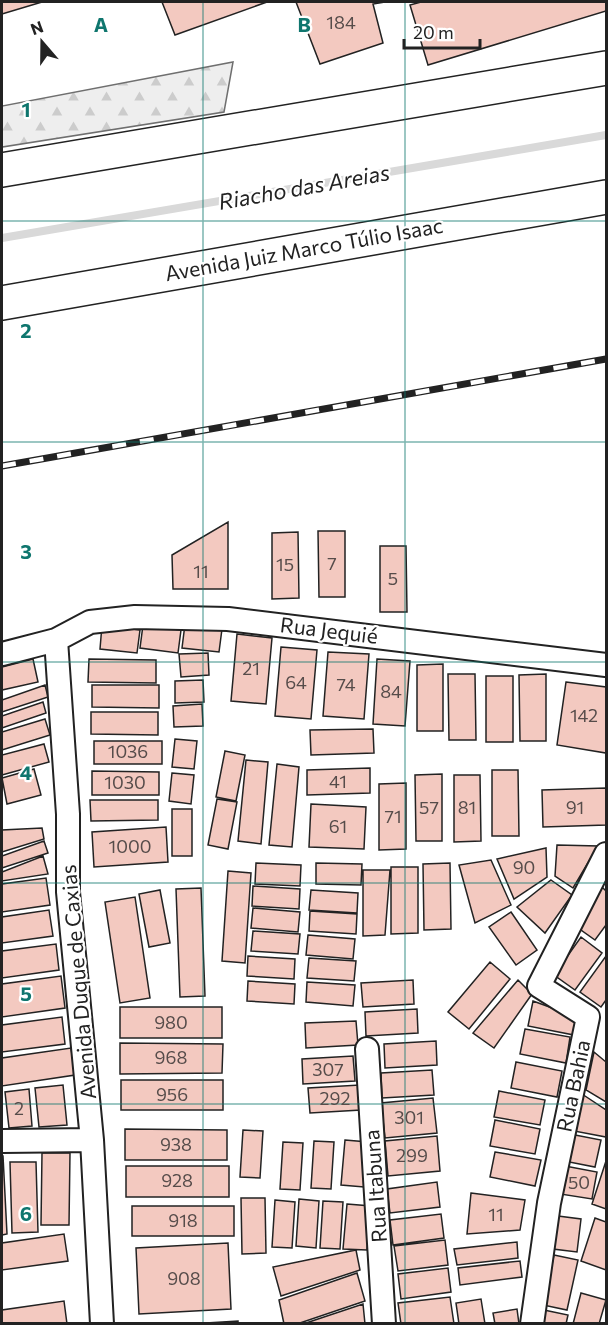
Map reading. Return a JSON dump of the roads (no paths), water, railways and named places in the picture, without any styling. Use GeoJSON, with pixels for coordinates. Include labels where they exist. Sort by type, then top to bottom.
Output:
{"type":"FeatureCollection","features":[{"type":"Feature","properties":{"kind":"main road"},"geometry":{"type":"LineString","coordinates":[[2,170],[606,68]]}},
{"type":"Feature","properties":{"kind":"main road","name":"Avenida Juiz Marco Túlio Isaac"},"geometry":{"type":"LineString","coordinates":[[2,303],[606,197]]}},
{"type":"Feature","properties":{"kind":"street","name":"Rua Jequié"},"geometry":{"type":"LineString","coordinates":[[2,654],[56,640],[90,622],[135,617],[228,619],[606,665]]}},
{"type":"Feature","properties":{"kind":"street","name":"Avenida Duque de Caxias"},"geometry":{"type":"LineString","coordinates":[[56,640],[68,814],[68,892],[92,1140],[102,1323]]}},
{"type":"Feature","properties":{"kind":"street","name":"Rua Bahia"},"geometry":{"type":"LineString","coordinates":[[532,1323],[549,1203],[588,1017],[538,986],[606,854]]}},
{"type":"Feature","properties":{"kind":"street","name":"Rua Itabuna"},"geometry":{"type":"LineString","coordinates":[[367,1049],[384,1323]]}},
{"type":"Feature","properties":{"kind":"street"},"geometry":{"type":"LineString","coordinates":[[2,1141],[92,1140]]}},
{"type":"Feature","properties":{"kind":"waterway","name":"Riacho das Areias"},"geometry":{"type":"LineString","coordinates":[[2,238],[606,135]]}},
{"type":"Feature","properties":{"kind":"railway"},"geometry":{"type":"LineString","coordinates":[[2,466],[606,359]]}}]}
